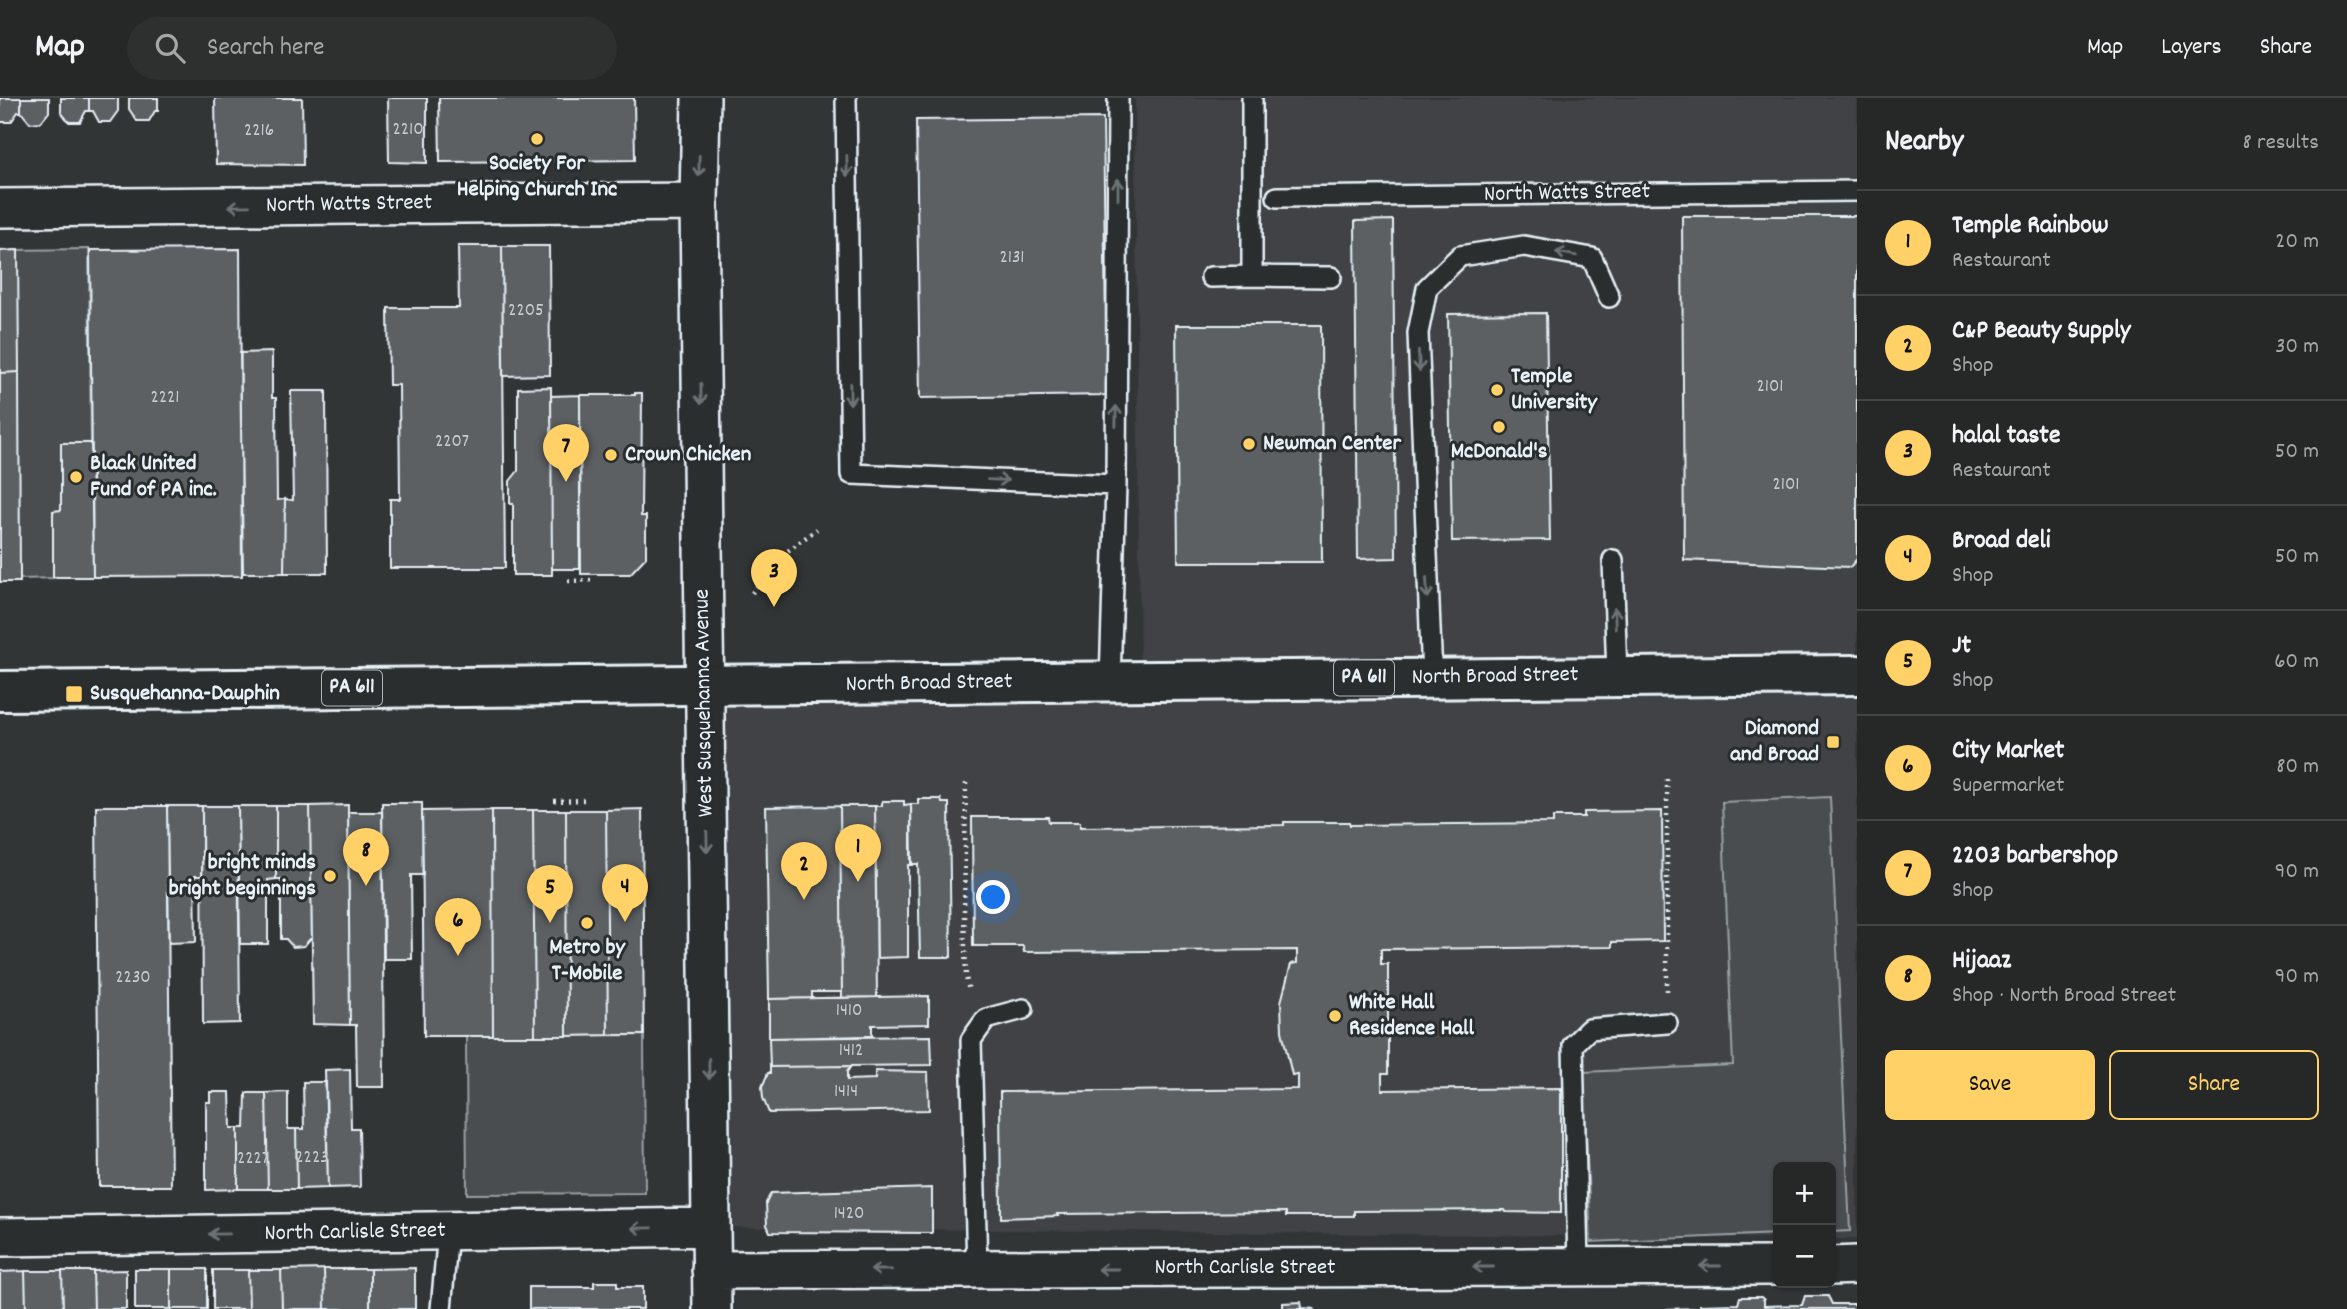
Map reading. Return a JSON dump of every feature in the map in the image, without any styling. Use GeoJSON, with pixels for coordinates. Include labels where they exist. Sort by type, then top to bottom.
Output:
{"type":"FeatureCollection","features":[{"type":"Feature","properties":{"kind":"main road","name":"North Broad Street"},"geometry":{"type":"LineString","coordinates":[[0,691],[1857,675]]}},
{"type":"Feature","properties":{"kind":"street","name":"West Susquehanna Avenue"},"geometry":{"type":"LineString","coordinates":[[701,98],[699,202],[712,1309]]}},
{"type":"Feature","properties":{"kind":"street","name":"North Watts Street"},"geometry":{"type":"LineString","coordinates":[[0,208],[699,202]]}},
{"type":"Feature","properties":{"kind":"street","name":"North Carlisle Street"},"geometry":{"type":"LineString","coordinates":[[0,1237],[711,1227]]}},
{"type":"Feature","properties":{"kind":"street"},"geometry":{"type":"LineString","coordinates":[[1836,1266],[1857,1265]]}},
{"type":"Feature","properties":{"kind":"street","name":"North Carlisle Street"},"geometry":{"type":"LineString","coordinates":[[711,1270],[1773,1266]]}},
{"type":"Feature","properties":{"kind":"lane"},"geometry":{"type":"LineString","coordinates":[[846,98],[851,474],[1116,485]]}},
{"type":"Feature","properties":{"kind":"lane"},"geometry":{"type":"LineString","coordinates":[[1110,682],[1116,485],[1118,98]]}},
{"type":"Feature","properties":{"kind":"lane"},"geometry":{"type":"LineString","coordinates":[[1252,98],[1252,276]]}},
{"type":"Feature","properties":{"kind":"lane","name":"North Watts Street"},"geometry":{"type":"LineString","coordinates":[[1277,198],[1857,191]]}},
{"type":"Feature","properties":{"kind":"lane"},"geometry":{"type":"LineString","coordinates":[[1432,677],[1418,333],[1427,288],[1460,256],[1524,246],[1592,258],[1609,297]]}},
{"type":"Feature","properties":{"kind":"lane"},"geometry":{"type":"LineString","coordinates":[[1211,277],[1331,277]]}},
{"type":"Feature","properties":{"kind":"lane"},"geometry":{"type":"LineString","coordinates":[[1613,560],[1617,676]]}},
{"type":"Feature","properties":{"kind":"lane"},"geometry":{"type":"LineString","coordinates":[[977,1269],[971,1040],[986,1019],[1023,1009]]}},
{"type":"Feature","properties":{"kind":"lane"},"geometry":{"type":"LineString","coordinates":[[1578,1266],[1573,1045],[1589,1028],[1667,1023]]}},
{"type":"Feature","properties":{"kind":"lane"},"geometry":{"type":"LineString","coordinates":[[441,1309],[448,1232]]}},
{"type":"Feature","properties":{"kind":"path"},"geometry":{"type":"LineString","coordinates":[[752,593],[777,559],[817,529]]}},
{"type":"Feature","properties":{"kind":"path"},"geometry":{"type":"LineString","coordinates":[[568,581],[593,580]]}},
{"type":"Feature","properties":{"kind":"path"},"geometry":{"type":"LineString","coordinates":[[1667,776],[1667,1023]]}},
{"type":"Feature","properties":{"kind":"path"},"geometry":{"type":"LineString","coordinates":[[965,783],[966,977],[978,1030]]}},
{"type":"Feature","properties":{"kind":"path"},"geometry":{"type":"LineString","coordinates":[[554,801],[586,800]]}},
{"type":"Feature","properties":{"kind":"shaded area","name":"Temple University"},"geometry":{"type":"Polygon","coordinates":[[[1135,98],[1857,98],[1857,1239],[1836,1239],[1836,1162],[1773,1162],[1773,1238],[711,1227],[704,686],[1140,682],[1135,98]]]}},
{"type":"Feature","properties":{"kind":"shaded area"},"geometry":{"type":"Polygon","coordinates":[[[89,249],[91,448],[64,515],[55,516],[56,578],[20,579],[12,427],[11,250],[89,249]]]}},
{"type":"Feature","properties":{"kind":"shaded area"},"geometry":{"type":"Polygon","coordinates":[[[1830,797],[1850,1231],[1836,1232],[1836,1162],[1773,1162],[1773,1234],[1591,1242],[1583,1072],[1733,1065],[1722,802],[1830,797]]]}},
{"type":"Feature","properties":{"kind":"shaded area"},"geometry":{"type":"Polygon","coordinates":[[[644,1035],[645,1193],[467,1194],[466,1036],[644,1035]]]}},
{"type":"Feature","properties":{"kind":"building"},"geometry":{"type":"Polygon","coordinates":[[[0,98],[21,98],[21,112],[18,112],[11,122],[0,122],[0,98]]]}},
{"type":"Feature","properties":{"kind":"building"},"geometry":{"type":"Polygon","coordinates":[[[21,98],[49,98],[49,112],[41,122],[30,123],[21,112],[21,98]]]}},
{"type":"Feature","properties":{"kind":"building"},"geometry":{"type":"Polygon","coordinates":[[[61,98],[89,98],[89,111],[86,111],[80,122],[69,122],[61,112],[61,98]]]}},
{"type":"Feature","properties":{"kind":"building"},"geometry":{"type":"Polygon","coordinates":[[[89,98],[118,98],[118,111],[110,122],[99,122],[93,111],[89,111],[89,98]]]}},
{"type":"Feature","properties":{"kind":"building"},"geometry":{"type":"Polygon","coordinates":[[[129,98],[158,98],[158,111],[155,111],[149,121],[137,121],[129,109],[129,98]]]}},
{"type":"Feature","properties":{"kind":"building"},"geometry":{"type":"Polygon","coordinates":[[[215,98],[302,98],[303,165],[216,164],[215,98]]]}},
{"type":"Feature","properties":{"kind":"building"},"geometry":{"type":"Polygon","coordinates":[[[388,98],[427,98],[427,163],[389,162],[388,98]]]}},
{"type":"Feature","properties":{"kind":"building","name":"Society For Helping Church Inc"},"geometry":{"type":"Polygon","coordinates":[[[439,98],[634,98],[635,160],[440,162],[439,98]]]}},
{"type":"Feature","properties":{"kind":"building"},"geometry":{"type":"Polygon","coordinates":[[[1103,118],[1107,395],[920,398],[916,120],[1103,118]]]}},
{"type":"Feature","properties":{"kind":"building"},"geometry":{"type":"Polygon","coordinates":[[[1682,216],[1857,216],[1857,559],[1850,567],[1684,560],[1682,216]]]}},
{"type":"Feature","properties":{"kind":"building"},"geometry":{"type":"Polygon","coordinates":[[[1393,220],[1396,558],[1358,559],[1355,221],[1393,220]]]}},
{"type":"Feature","properties":{"kind":"building"},"geometry":{"type":"Polygon","coordinates":[[[458,246],[502,246],[505,568],[390,568],[390,499],[400,499],[399,385],[389,385],[388,308],[459,308],[458,246]]]}},
{"type":"Feature","properties":{"kind":"building"},"geometry":{"type":"Polygon","coordinates":[[[502,246],[549,246],[550,375],[503,376],[502,246]]]}},
{"type":"Feature","properties":{"kind":"building"},"geometry":{"type":"Polygon","coordinates":[[[240,249],[242,576],[93,577],[90,250],[240,249]]]}},
{"type":"Feature","properties":{"kind":"building"},"geometry":{"type":"Polygon","coordinates":[[[18,250],[19,372],[0,373],[0,251],[18,250]]]}},
{"type":"Feature","properties":{"kind":"building","name":"McDonald's"},"geometry":{"type":"Polygon","coordinates":[[[1546,313],[1550,540],[1452,541],[1448,314],[1546,313]]]}},
{"type":"Feature","properties":{"kind":"building","name":"Newman Center"},"geometry":{"type":"Polygon","coordinates":[[[1176,325],[1321,325],[1322,562],[1178,562],[1176,325]]]}},
{"type":"Feature","properties":{"kind":"building"},"geometry":{"type":"Polygon","coordinates":[[[272,352],[272,398],[276,398],[277,500],[285,499],[284,573],[243,573],[240,353],[272,352]]]}},
{"type":"Feature","properties":{"kind":"building"},"geometry":{"type":"Polygon","coordinates":[[[19,372],[20,582],[0,582],[0,373],[19,372]]]}},
{"type":"Feature","properties":{"kind":"building"},"geometry":{"type":"Polygon","coordinates":[[[551,387],[552,575],[513,575],[513,504],[510,504],[510,481],[518,471],[518,388],[551,387]]]}},
{"type":"Feature","properties":{"kind":"building"},"geometry":{"type":"Polygon","coordinates":[[[291,391],[326,391],[327,573],[284,573],[285,499],[293,500],[291,391]]]}},
{"type":"Feature","properties":{"kind":"building","name":"Crown Chicken"},"geometry":{"type":"Polygon","coordinates":[[[642,393],[641,516],[646,516],[646,557],[630,574],[581,574],[580,395],[642,393]]]}},
{"type":"Feature","properties":{"kind":"building"},"geometry":{"type":"Polygon","coordinates":[[[580,395],[580,569],[552,569],[551,396],[580,395]]]}},
{"type":"Feature","properties":{"kind":"building","name":"Black United Fund of PA inc."},"geometry":{"type":"Polygon","coordinates":[[[61,443],[91,443],[93,577],[53,577],[53,511],[61,510],[61,443]]]}},
{"type":"Feature","properties":{"kind":"building"},"geometry":{"type":"Polygon","coordinates":[[[918,799],[941,799],[942,803],[949,803],[951,957],[920,957],[918,864],[911,864],[911,804],[918,804],[918,799]]]}},
{"type":"Feature","properties":{"kind":"building"},"geometry":{"type":"Polygon","coordinates":[[[882,801],[904,801],[904,805],[911,804],[912,865],[908,865],[908,957],[877,958],[875,806],[882,806],[882,801]]]}},
{"type":"Feature","properties":{"kind":"building"},"geometry":{"type":"Polygon","coordinates":[[[382,803],[422,803],[423,875],[411,875],[412,959],[384,959],[382,803]]]}},
{"type":"Feature","properties":{"kind":"building","name":"bright minds bright beginnings"},"geometry":{"type":"Polygon","coordinates":[[[348,805],[350,1025],[313,1024],[310,806],[348,805]]]}},
{"type":"Feature","properties":{"kind":"building"},"geometry":{"type":"Polygon","coordinates":[[[96,806],[167,806],[171,1186],[99,1186],[96,806]]]}},
{"type":"Feature","properties":{"kind":"building","name":"bright minds bright beginnings"},"geometry":{"type":"Polygon","coordinates":[[[167,806],[202,806],[202,876],[195,876],[196,942],[169,943],[167,806]]]}},
{"type":"Feature","properties":{"kind":"building"},"geometry":{"type":"Polygon","coordinates":[[[202,806],[238,806],[240,1023],[203,1024],[202,806]]]}},
{"type":"Feature","properties":{"kind":"building"},"geometry":{"type":"Polygon","coordinates":[[[238,806],[276,806],[276,879],[268,880],[268,944],[240,944],[238,806]]]}},
{"type":"Feature","properties":{"kind":"building"},"geometry":{"type":"Polygon","coordinates":[[[276,806],[310,806],[312,939],[304,946],[293,947],[286,939],[281,939],[281,879],[276,879],[276,806]]]}},
{"type":"Feature","properties":{"kind":"building"},"geometry":{"type":"Polygon","coordinates":[[[840,806],[842,992],[812,992],[812,998],[769,999],[766,807],[840,806]]]}},
{"type":"Feature","properties":{"kind":"building"},"geometry":{"type":"Polygon","coordinates":[[[840,806],[875,806],[877,997],[842,998],[840,806]]]}},
{"type":"Feature","properties":{"kind":"building"},"geometry":{"type":"Polygon","coordinates":[[[642,809],[644,1035],[608,1035],[606,810],[642,809]]]}},
{"type":"Feature","properties":{"kind":"building"},"geometry":{"type":"Polygon","coordinates":[[[492,810],[533,810],[535,1036],[493,1036],[492,810]]]}},
{"type":"Feature","properties":{"kind":"building"},"geometry":{"type":"Polygon","coordinates":[[[492,810],[493,1036],[424,1036],[422,811],[492,810]]]}},
{"type":"Feature","properties":{"kind":"building"},"geometry":{"type":"Polygon","coordinates":[[[533,810],[566,810],[567,1036],[535,1036],[533,810]]]}},
{"type":"Feature","properties":{"kind":"building","name":"Metro by T-Mobile"},"geometry":{"type":"Polygon","coordinates":[[[566,810],[606,810],[608,1035],[567,1036],[566,810]]]}},
{"type":"Feature","properties":{"kind":"building","name":"White Hall Residence Hall"},"geometry":{"type":"Polygon","coordinates":[[[1662,811],[1663,941],[1612,942],[1612,947],[1381,949],[1381,964],[1388,964],[1388,1074],[1382,1074],[1382,1090],[1561,1088],[1561,1213],[1505,1210],[1354,1211],[1354,1216],[1286,1216],[1286,1212],[1057,1214],[1058,1216],[1001,1218],[1000,1092],[1298,1089],[1298,1074],[1292,1075],[1282,1031],[1281,1002],[1291,964],[1297,963],[1297,950],[1024,952],[1023,946],[973,946],[972,817],[1048,817],[1049,822],[1080,822],[1080,827],[1284,825],[1284,822],[1349,822],[1350,825],[1553,823],[1553,817],[1584,817],[1584,812],[1662,811]]]}},
{"type":"Feature","properties":{"kind":"building"},"geometry":{"type":"Polygon","coordinates":[[[348,812],[382,812],[384,1087],[357,1087],[356,1025],[350,1025],[348,812]]]}},
{"type":"Feature","properties":{"kind":"building"},"geometry":{"type":"Polygon","coordinates":[[[929,996],[929,1024],[872,1025],[872,1036],[769,1038],[769,999],[929,996]]]}},
{"type":"Feature","properties":{"kind":"building"},"geometry":{"type":"Polygon","coordinates":[[[931,1036],[932,1065],[770,1067],[769,1038],[931,1036]]]}},
{"type":"Feature","properties":{"kind":"building"},"geometry":{"type":"Polygon","coordinates":[[[851,1066],[847,1072],[847,1080],[875,1079],[875,1071],[928,1072],[929,1110],[769,1113],[762,1087],[770,1073],[770,1067],[851,1066]]]}},
{"type":"Feature","properties":{"kind":"building"},"geometry":{"type":"Polygon","coordinates":[[[350,1069],[351,1128],[359,1128],[360,1187],[328,1188],[325,1070],[350,1069]]]}},
{"type":"Feature","properties":{"kind":"building"},"geometry":{"type":"Polygon","coordinates":[[[303,1082],[326,1082],[328,1188],[297,1189],[296,1129],[304,1129],[303,1082]]]}},
{"type":"Feature","properties":{"kind":"building"},"geometry":{"type":"Polygon","coordinates":[[[210,1092],[230,1092],[231,1128],[238,1128],[238,1189],[206,1190],[206,1102],[210,1102],[210,1092]]]}},
{"type":"Feature","properties":{"kind":"building"},"geometry":{"type":"Polygon","coordinates":[[[288,1092],[288,1129],[296,1129],[297,1189],[268,1189],[266,1093],[288,1092]]]}},
{"type":"Feature","properties":{"kind":"building"},"geometry":{"type":"Polygon","coordinates":[[[246,1093],[266,1093],[268,1189],[238,1189],[238,1128],[245,1128],[246,1093]]]}},
{"type":"Feature","properties":{"kind":"building"},"geometry":{"type":"Polygon","coordinates":[[[932,1188],[932,1233],[770,1232],[767,1225],[766,1203],[771,1193],[932,1188]]]}},
{"type":"Feature","properties":{"kind":"building"},"geometry":{"type":"Polygon","coordinates":[[[415,1268],[415,1309],[370,1309],[370,1269],[415,1268]]]}},
{"type":"Feature","properties":{"kind":"building"},"geometry":{"type":"Polygon","coordinates":[[[135,1269],[171,1269],[171,1309],[135,1309],[135,1269]]]}},
{"type":"Feature","properties":{"kind":"building"},"geometry":{"type":"Polygon","coordinates":[[[171,1269],[207,1269],[207,1309],[171,1309],[171,1269]]]}},
{"type":"Feature","properties":{"kind":"building"},"geometry":{"type":"Polygon","coordinates":[[[324,1269],[370,1269],[370,1309],[325,1309],[324,1269]]]}},
{"type":"Feature","properties":{"kind":"building"},"geometry":{"type":"Polygon","coordinates":[[[324,1269],[325,1309],[282,1309],[281,1270],[324,1269]]]}},
{"type":"Feature","properties":{"kind":"building"},"geometry":{"type":"Polygon","coordinates":[[[126,1270],[126,1309],[94,1309],[93,1271],[126,1270]]]}},
{"type":"Feature","properties":{"kind":"building"},"geometry":{"type":"Polygon","coordinates":[[[213,1270],[248,1270],[249,1309],[213,1309],[213,1270]]]}},
{"type":"Feature","properties":{"kind":"building"},"geometry":{"type":"Polygon","coordinates":[[[248,1270],[281,1270],[282,1309],[249,1309],[248,1270]]]}},
{"type":"Feature","properties":{"kind":"building"},"geometry":{"type":"Polygon","coordinates":[[[25,1271],[62,1271],[63,1309],[26,1309],[25,1271]]]}},
{"type":"Feature","properties":{"kind":"building"},"geometry":{"type":"Polygon","coordinates":[[[25,1271],[26,1309],[0,1309],[0,1272],[25,1271]]]}},
{"type":"Feature","properties":{"kind":"building"},"geometry":{"type":"Polygon","coordinates":[[[62,1271],[93,1271],[94,1309],[63,1309],[62,1271]]]}},
{"type":"Feature","properties":{"kind":"building"},"geometry":{"type":"Polygon","coordinates":[[[594,1282],[617,1282],[617,1287],[643,1287],[643,1309],[529,1309],[529,1287],[594,1287],[594,1282]]]}},
{"type":"Feature","properties":{"kind":"building"},"geometry":{"type":"Polygon","coordinates":[[[1805,1296],[1828,1296],[1832,1304],[1857,1304],[1857,1309],[1666,1309],[1738,1304],[1740,1297],[1761,1297],[1764,1306],[1802,1305],[1805,1296]]]}},
{"type":"Feature","properties":{"kind":"building"},"geometry":{"type":"Polygon","coordinates":[[[1301,1302],[1302,1308],[1315,1309],[1283,1309],[1283,1303],[1301,1302]]]}},
{"type":"Feature","properties":{"kind":"place","name":"Society For Helping Church Inc"},"geometry":{"type":"Point","coordinates":[537,139]}},
{"type":"Feature","properties":{"kind":"place","name":"Temple University"},"geometry":{"type":"Point","coordinates":[1497,390]}},
{"type":"Feature","properties":{"kind":"place","name":"McDonald's"},"geometry":{"type":"Point","coordinates":[1499,427]}},
{"type":"Feature","properties":{"kind":"place","name":"Newman Center"},"geometry":{"type":"Point","coordinates":[1249,444]}},
{"type":"Feature","properties":{"kind":"place","name":"Crown Chicken"},"geometry":{"type":"Point","coordinates":[611,455]}},
{"type":"Feature","properties":{"kind":"place","name":"Black United Fund of PA inc."},"geometry":{"type":"Point","coordinates":[76,477]}},
{"type":"Feature","properties":{"kind":"place","name":"2203 barbershop"},"geometry":{"type":"Point","coordinates":[566,482]}},
{"type":"Feature","properties":{"kind":"place","name":"halal taste"},"geometry":{"type":"Point","coordinates":[774,607]}},
{"type":"Feature","properties":{"kind":"place","name":"Susquehanna-Dauphin"},"geometry":{"type":"Point","coordinates":[74,694]}},
{"type":"Feature","properties":{"kind":"place","name":"Diamond and Broad"},"geometry":{"type":"Point","coordinates":[1833,742]}},
{"type":"Feature","properties":{"kind":"place","name":"bright minds bright beginnings"},"geometry":{"type":"Point","coordinates":[330,876]}},
{"type":"Feature","properties":{"kind":"place","name":"Temple Rainbow"},"geometry":{"type":"Point","coordinates":[858,882]}},
{"type":"Feature","properties":{"kind":"place","name":"Hijaaz"},"geometry":{"type":"Point","coordinates":[366,886]}},
{"type":"Feature","properties":{"kind":"place","name":"C&P Beauty Supply"},"geometry":{"type":"Point","coordinates":[804,900]}},
{"type":"Feature","properties":{"kind":"place","name":"Broad deli"},"geometry":{"type":"Point","coordinates":[625,922]}},
{"type":"Feature","properties":{"kind":"place","name":"Jt"},"geometry":{"type":"Point","coordinates":[550,923]}},
{"type":"Feature","properties":{"kind":"place","name":"Metro by T-Mobile"},"geometry":{"type":"Point","coordinates":[587,923]}},
{"type":"Feature","properties":{"kind":"place","name":"City Market"},"geometry":{"type":"Point","coordinates":[458,956]}},
{"type":"Feature","properties":{"kind":"place","name":"White Hall Residence Hall"},"geometry":{"type":"Point","coordinates":[1335,1016]}}]}
